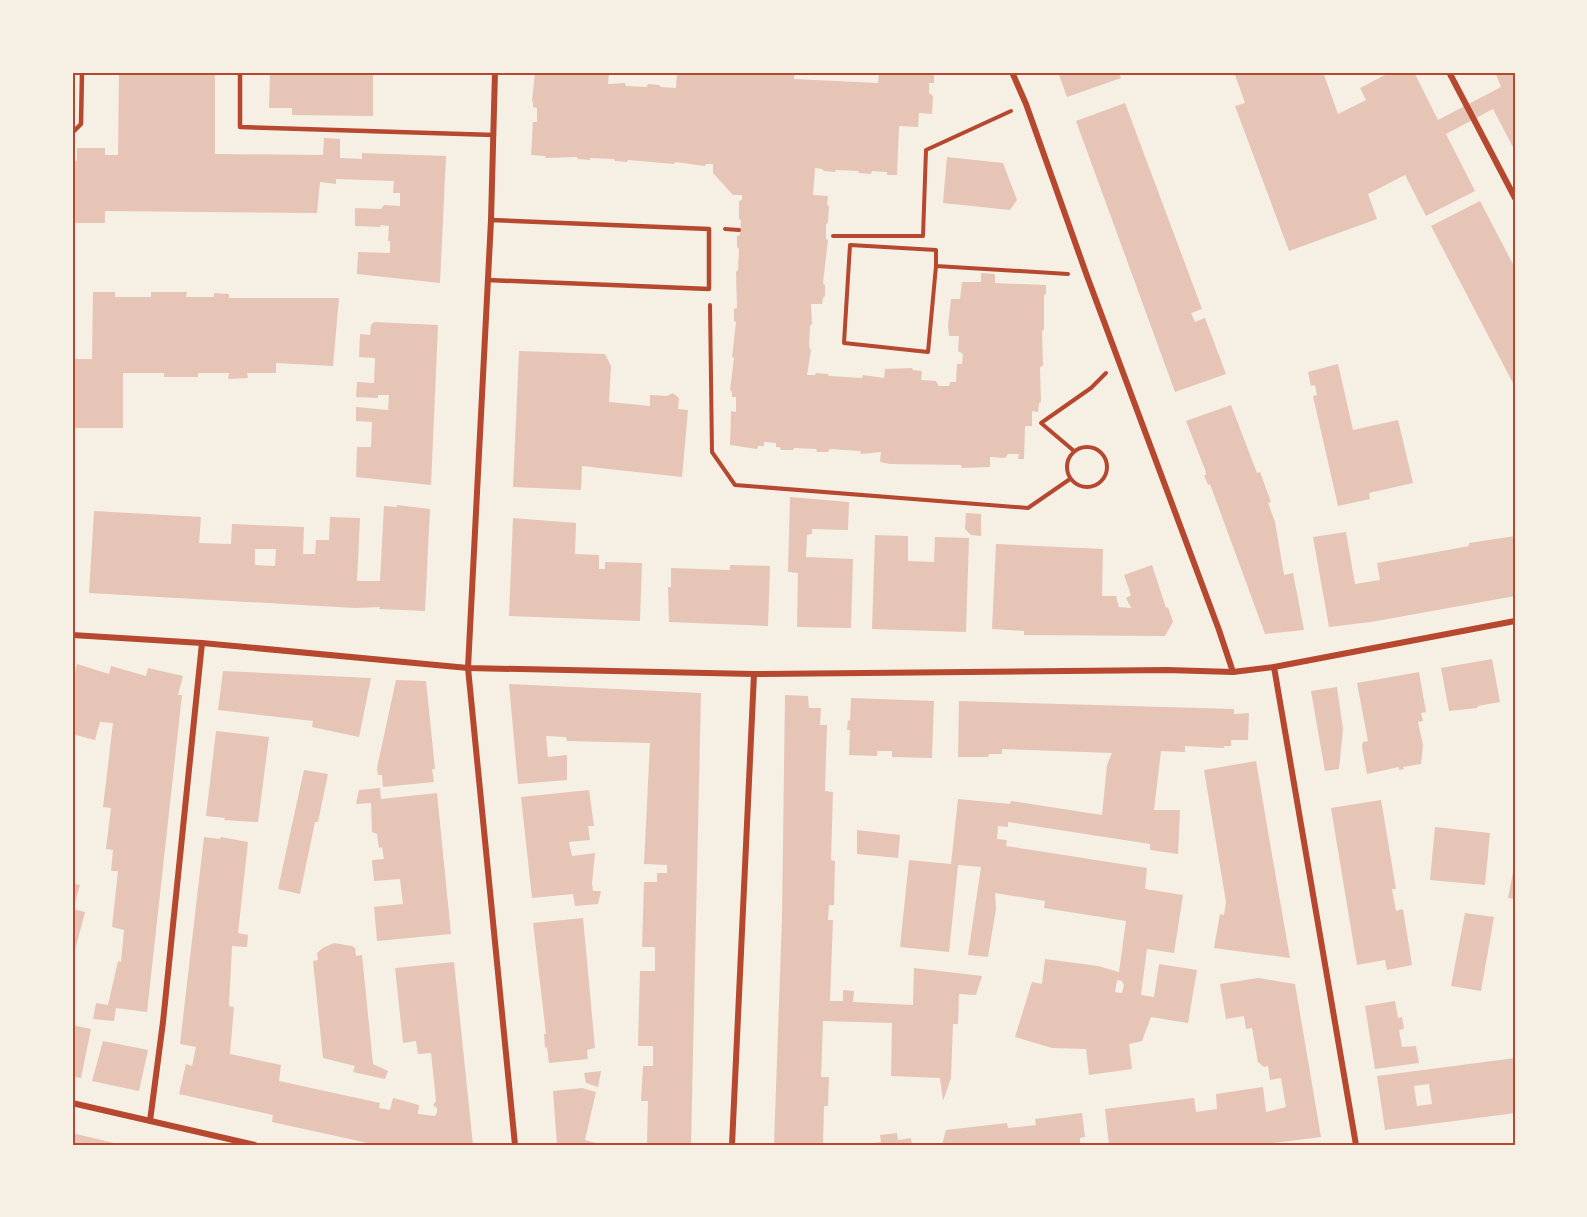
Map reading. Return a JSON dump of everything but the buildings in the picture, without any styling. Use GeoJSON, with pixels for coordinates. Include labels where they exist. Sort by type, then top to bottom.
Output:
{"type":"FeatureCollection","features":[{"type":"Feature","properties":{"kind":"street"},"geometry":{"type":"LineString","coordinates":[[495,72],[491,220],[468,668],[515,1145]]}},
{"type":"Feature","properties":{"kind":"street"},"geometry":{"type":"LineString","coordinates":[[1012,72],[1026,104],[1233,672]]}},
{"type":"Feature","properties":{"kind":"street"},"geometry":{"type":"LineString","coordinates":[[1449,72],[1515,198]]}},
{"type":"Feature","properties":{"kind":"street"},"geometry":{"type":"LineString","coordinates":[[72,635],[202,643],[468,668],[754,674],[1167,670],[1233,672],[1274,667],[1515,621]]}},
{"type":"Feature","properties":{"kind":"street"},"geometry":{"type":"LineString","coordinates":[[150,1121],[165,1006],[202,643]]}},
{"type":"Feature","properties":{"kind":"street"},"geometry":{"type":"LineString","coordinates":[[1274,667],[1356,1145]]}},
{"type":"Feature","properties":{"kind":"street"},"geometry":{"type":"LineString","coordinates":[[732,1145],[754,674]]}},
{"type":"Feature","properties":{"kind":"street"},"geometry":{"type":"LineString","coordinates":[[72,1103],[255,1145]]}},
{"type":"Feature","properties":{"kind":"lane"},"geometry":{"type":"LineString","coordinates":[[72,133],[81,124],[82,72]]}},
{"type":"Feature","properties":{"kind":"lane"},"geometry":{"type":"LineString","coordinates":[[240,72],[240,127],[494,135]]}},
{"type":"Feature","properties":{"kind":"lane"},"geometry":{"type":"LineString","coordinates":[[488,280],[710,289],[709,229],[491,220]]}},
{"type":"Feature","properties":{"kind":"path"},"geometry":{"type":"LineString","coordinates":[[833,236],[923,236],[926,150],[1026,104]]}},
{"type":"Feature","properties":{"kind":"path"},"geometry":{"type":"LineString","coordinates":[[850,245],[936,250],[936,266],[928,352],[844,343],[850,245]]}},
{"type":"Feature","properties":{"kind":"path"},"geometry":{"type":"LineString","coordinates":[[936,266],[1087,276]]}},
{"type":"Feature","properties":{"kind":"path"},"geometry":{"type":"LineString","coordinates":[[710,289],[712,452],[735,485],[1028,508],[1070,479]]}},
{"type":"Feature","properties":{"kind":"path"},"geometry":{"type":"LineString","coordinates":[[1074,451],[1041,423],[1091,388],[1118,361]]}},
{"type":"Feature","properties":{"kind":"path"},"geometry":{"type":"LineString","coordinates":[[1081,447],[1099,450],[1105,458],[1107,468],[1100,483],[1091,487],[1080,486],[1070,479],[1066,469],[1067,459],[1074,451],[1081,447]]}}]}
